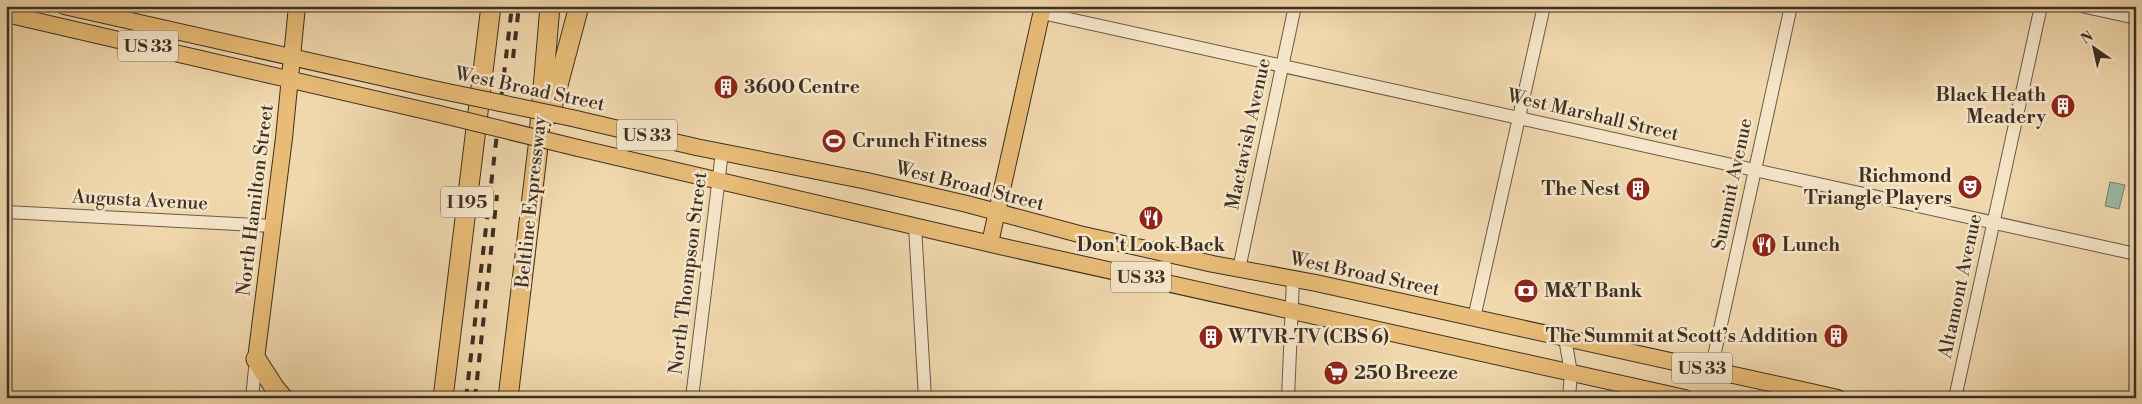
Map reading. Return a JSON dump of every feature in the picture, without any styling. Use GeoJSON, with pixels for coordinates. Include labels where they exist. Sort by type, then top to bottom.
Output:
{"type":"FeatureCollection","features":[{"type":"Feature","properties":{"kind":"highway","name":"I 195"},"geometry":{"type":"LineString","coordinates":[[443,398],[491,6]]}},
{"type":"Feature","properties":{"kind":"highway","name":"Beltline Expressway"},"geometry":{"type":"LineString","coordinates":[[508,398],[538,147],[550,6]]}},
{"type":"Feature","properties":{"kind":"highway"},"geometry":{"type":"LineString","coordinates":[[538,147],[550,114],[579,6]]}},
{"type":"Feature","properties":{"kind":"highway"},"geometry":{"type":"LineString","coordinates":[[256,359],[283,398]]}},
{"type":"Feature","properties":{"kind":"main road","name":"West Broad Street"},"geometry":{"type":"LineString","coordinates":[[64,6],[722,152],[867,181],[1079,234],[1239,269],[1293,278],[1838,398]]}},
{"type":"Feature","properties":{"kind":"main road","name":"North Hamilton Street"},"geometry":{"type":"LineString","coordinates":[[256,359],[297,6]]}},
{"type":"Feature","properties":{"kind":"main road"},"geometry":{"type":"LineString","coordinates":[[990,243],[1042,10]]}},
{"type":"Feature","properties":{"kind":"main road","name":"US 33"},"geometry":{"type":"LineString","coordinates":[[6,14],[435,113],[717,181],[1685,398]]}},
{"type":"Feature","properties":{"kind":"street","name":"Mactavish Avenue"},"geometry":{"type":"LineString","coordinates":[[1239,269],[1295,6]]}},
{"type":"Feature","properties":{"kind":"street"},"geometry":{"type":"LineString","coordinates":[[1474,318],[1544,6]]}},
{"type":"Feature","properties":{"kind":"street","name":"Summit Avenue"},"geometry":{"type":"LineString","coordinates":[[1711,370],[1791,6]]}},
{"type":"Feature","properties":{"kind":"street","name":"Altamont Avenue"},"geometry":{"type":"LineString","coordinates":[[1955,398],[2041,6]]}},
{"type":"Feature","properties":{"kind":"street"},"geometry":{"type":"LineString","coordinates":[[2081,6],[2136,18]]}},
{"type":"Feature","properties":{"kind":"street","name":"West Marshall Street"},"geometry":{"type":"LineString","coordinates":[[1042,10],[1519,118],[2136,254]]}},
{"type":"Feature","properties":{"kind":"street","name":"North Thompson Street"},"geometry":{"type":"LineString","coordinates":[[692,398],[722,152]]}},
{"type":"Feature","properties":{"kind":"street","name":"Augusta Avenue"},"geometry":{"type":"LineString","coordinates":[[6,212],[272,230]]}},
{"type":"Feature","properties":{"kind":"street"},"geometry":{"type":"LineString","coordinates":[[915,226],[925,398]]}},
{"type":"Feature","properties":{"kind":"street"},"geometry":{"type":"LineString","coordinates":[[1288,398],[1293,278]]}},
{"type":"Feature","properties":{"kind":"street"},"geometry":{"type":"LineString","coordinates":[[1565,338],[1571,373],[1569,398]]}},
{"type":"Feature","properties":{"kind":"street","name":"North Hamilton Street"},"geometry":{"type":"LineString","coordinates":[[252,398],[256,359]]}},
{"type":"Feature","properties":{"kind":"shaded area"},"geometry":{"type":"Polygon","coordinates":[[[2110,182],[2125,185],[2119,209],[2105,206],[2110,182]]]}},
{"type":"Feature","properties":{"kind":"railway"},"geometry":{"type":"LineString","coordinates":[[466,398],[512,6]]}},
{"type":"Feature","properties":{"kind":"railway"},"geometry":{"type":"LineString","coordinates":[[513,58],[519,6]]}},
{"type":"Feature","properties":{"kind":"railway"},"geometry":{"type":"LineString","coordinates":[[475,398],[497,195]]}},
{"type":"Feature","properties":{"kind":"place","name":"3600 Centre"},"geometry":{"type":"Point","coordinates":[726,87]}},
{"type":"Feature","properties":{"kind":"place","name":"Black Heath Meadery"},"geometry":{"type":"Point","coordinates":[2063,106]}},
{"type":"Feature","properties":{"kind":"place","name":"Crunch Fitness"},"geometry":{"type":"Point","coordinates":[834,141]}},
{"type":"Feature","properties":{"kind":"place","name":"Richmond Triangle Players"},"geometry":{"type":"Point","coordinates":[1970,187]}},
{"type":"Feature","properties":{"kind":"place","name":"The Nest"},"geometry":{"type":"Point","coordinates":[1638,189]}},
{"type":"Feature","properties":{"kind":"place","name":"Don't Look Back"},"geometry":{"type":"Point","coordinates":[1151,218]}},
{"type":"Feature","properties":{"kind":"place","name":"Lunch"},"geometry":{"type":"Point","coordinates":[1764,245]}},
{"type":"Feature","properties":{"kind":"place","name":"M&T Bank"},"geometry":{"type":"Point","coordinates":[1526,291]}},
{"type":"Feature","properties":{"kind":"place","name":"The Summit at Scott’s Addition"},"geometry":{"type":"Point","coordinates":[1836,336]}},
{"type":"Feature","properties":{"kind":"place","name":"WTVR-TV (CBS 6)"},"geometry":{"type":"Point","coordinates":[1211,337]}},
{"type":"Feature","properties":{"kind":"place","name":"250 Breeze"},"geometry":{"type":"Point","coordinates":[1336,373]}}]}
